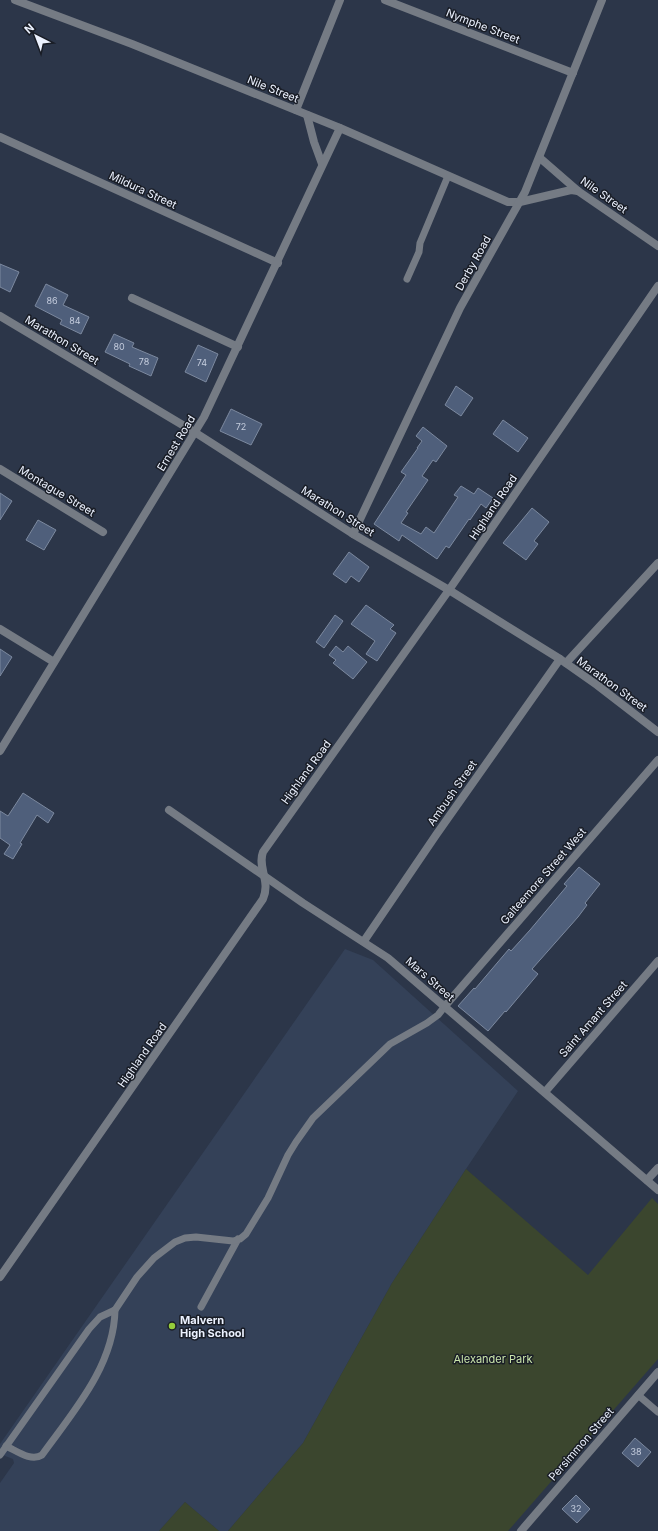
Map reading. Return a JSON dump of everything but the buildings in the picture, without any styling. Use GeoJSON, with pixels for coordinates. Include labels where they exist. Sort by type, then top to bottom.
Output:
{"type":"FeatureCollection","features":[{"type":"Feature","properties":{"kind":"street","name":"Nile Street"},"geometry":{"type":"LineString","coordinates":[[15,0],[132,44],[340,128],[508,202],[520,202]]}},
{"type":"Feature","properties":{"kind":"street"},"geometry":{"type":"LineString","coordinates":[[296,110],[340,0]]}},
{"type":"Feature","properties":{"kind":"street","name":"Nymphe Street"},"geometry":{"type":"LineString","coordinates":[[385,0],[574,73]]}},
{"type":"Feature","properties":{"kind":"street","name":"Derby Road"},"geometry":{"type":"LineString","coordinates":[[353,534],[460,308],[520,202],[540,158],[602,0]]}},
{"type":"Feature","properties":{"kind":"street"},"geometry":{"type":"LineString","coordinates":[[307,115],[314,142],[322,164]]}},
{"type":"Feature","properties":{"kind":"street","name":"Ernest Road"},"geometry":{"type":"LineString","coordinates":[[0,751],[196,433],[278,263],[322,164],[340,128]]}},
{"type":"Feature","properties":{"kind":"street","name":"Mildura Street"},"geometry":{"type":"LineString","coordinates":[[0,137],[278,263]]}},
{"type":"Feature","properties":{"kind":"street","name":"Nile Street"},"geometry":{"type":"LineString","coordinates":[[540,158],[578,191],[658,246]]}},
{"type":"Feature","properties":{"kind":"street"},"geometry":{"type":"LineString","coordinates":[[520,202],[571,190],[578,191]]}},
{"type":"Feature","properties":{"kind":"street","name":"Highland Road"},"geometry":{"type":"LineString","coordinates":[[0,1277],[257,909],[265,894],[266,884],[261,860],[262,852],[449,590],[658,286]]}},
{"type":"Feature","properties":{"kind":"street"},"geometry":{"type":"LineString","coordinates":[[132,298],[238,347]]}},
{"type":"Feature","properties":{"kind":"street","name":"Marathon Street"},"geometry":{"type":"LineString","coordinates":[[0,316],[196,433],[353,534],[449,590],[563,661],[658,732]]}},
{"type":"Feature","properties":{"kind":"street","name":"Montague Street"},"geometry":{"type":"LineString","coordinates":[[0,469],[103,532]]}},
{"type":"Feature","properties":{"kind":"street","name":"Ambush Street"},"geometry":{"type":"LineString","coordinates":[[364,942],[436,835],[563,661],[658,563]]}},
{"type":"Feature","properties":{"kind":"street"},"geometry":{"type":"LineString","coordinates":[[0,629],[54,662]]}},
{"type":"Feature","properties":{"kind":"street","name":"Galteemore Street West"},"geometry":{"type":"LineString","coordinates":[[445,1006],[658,760]]}},
{"type":"Feature","properties":{"kind":"street","name":"Mars Street"},"geometry":{"type":"LineString","coordinates":[[170,810],[324,917],[388,958],[658,1190]]}},
{"type":"Feature","properties":{"kind":"street","name":"Saint Amant Street"},"geometry":{"type":"LineString","coordinates":[[545,1092],[658,961]]}},
{"type":"Feature","properties":{"kind":"street"},"geometry":{"type":"LineString","coordinates":[[648,1180],[658,1168]]}},
{"type":"Feature","properties":{"kind":"street","name":"Persimmon Street"},"geometry":{"type":"LineString","coordinates":[[523,1530],[658,1372]]}},
{"type":"Feature","properties":{"kind":"lane"},"geometry":{"type":"LineString","coordinates":[[407,279],[419,252],[420,243],[448,176]]}},
{"type":"Feature","properties":{"kind":"lane"},"geometry":{"type":"LineString","coordinates":[[6,1446],[32,1458],[38,1458],[42,1455],[69,1418],[97,1374],[112,1337],[115,1310],[137,1277],[154,1258],[175,1242],[185,1238],[196,1237],[233,1241],[246,1234],[268,1198],[288,1155],[313,1118],[387,1047],[427,1023],[438,1015],[445,1006]]}},
{"type":"Feature","properties":{"kind":"lane"},"geometry":{"type":"LineString","coordinates":[[201,1307],[238,1239]]}},
{"type":"Feature","properties":{"kind":"lane"},"geometry":{"type":"LineString","coordinates":[[0,1455],[89,1329],[100,1317],[115,1310]]}},
{"type":"Feature","properties":{"kind":"lane"},"geometry":{"type":"LineString","coordinates":[[638,1395],[658,1412]]}},
{"type":"Feature","properties":{"kind":"shaded area","name":"Malvern High School"},"geometry":{"type":"Polygon","coordinates":[[[345,949],[373,960],[518,1091],[392,1283],[303,1443],[228,1531],[219,1531],[185,1502],[159,1531],[0,1531],[0,1483],[14,1463],[13,1459],[0,1454],[0,1444],[345,949]]]}},
{"type":"Feature","properties":{"kind":"green space","name":"Alexander Park"},"geometry":{"type":"Polygon","coordinates":[[[466,1169],[588,1275],[652,1198],[658,1204],[658,1359],[508,1531],[228,1531],[303,1443],[392,1283],[466,1169]]]}},
{"type":"Feature","properties":{"kind":"green space"},"geometry":{"type":"Polygon","coordinates":[[[185,1502],[219,1531],[159,1531],[185,1502]]]}},
{"type":"Feature","properties":{"kind":"place","name":"Malvern High School"},"geometry":{"type":"Point","coordinates":[172,1326]}}]}
